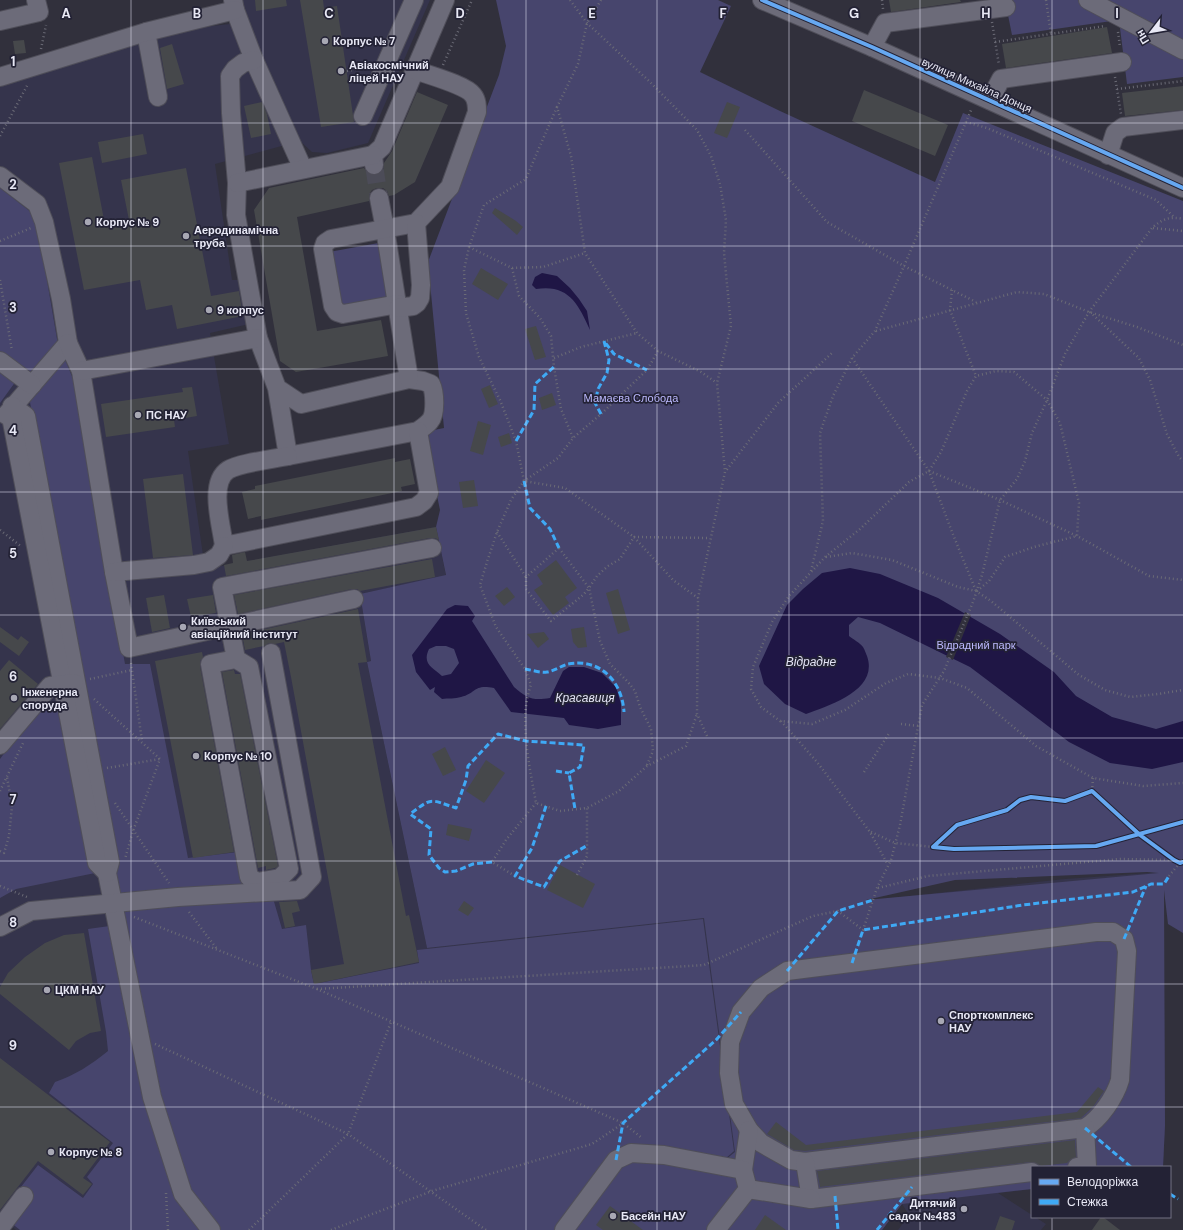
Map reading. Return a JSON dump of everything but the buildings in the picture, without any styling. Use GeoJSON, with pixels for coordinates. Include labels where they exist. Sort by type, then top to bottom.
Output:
{"type":"FeatureCollection","features":[{"type":"Feature","properties":{"kind":"street"},"geometry":{"type":"LineString","coordinates":[[0,21],[39,12],[36,0]]}},
{"type":"Feature","properties":{"kind":"street"},"geometry":{"type":"LineString","coordinates":[[363,116],[414,0]]}},
{"type":"Feature","properties":{"kind":"street"},"geometry":{"type":"LineString","coordinates":[[238,183],[303,169],[373,160],[382,147],[445,0]]}},
{"type":"Feature","properties":{"kind":"street","name":"вулиця Михайла Донця"},"geometry":{"type":"LineString","coordinates":[[762,0],[872,47],[1183,188]]}},
{"type":"Feature","properties":{"kind":"street"},"geometry":{"type":"LineString","coordinates":[[1088,0],[1117,20],[1183,50]]}},
{"type":"Feature","properties":{"kind":"street"},"geometry":{"type":"LineString","coordinates":[[0,77],[234,5],[254,60],[303,169]]}},
{"type":"Feature","properties":{"kind":"street"},"geometry":{"type":"LineString","coordinates":[[872,47],[885,23],[998,9]]}},
{"type":"Feature","properties":{"kind":"street"},"geometry":{"type":"LineString","coordinates":[[146,32],[158,97]]}},
{"type":"Feature","properties":{"kind":"street"},"geometry":{"type":"LineString","coordinates":[[254,60],[242,63],[230,76],[231,113],[238,183],[236,215],[258,338],[277,388],[288,456]]}},
{"type":"Feature","properties":{"kind":"street"},"geometry":{"type":"LineString","coordinates":[[983,98],[1001,79],[1117,62]]}},
{"type":"Feature","properties":{"kind":"street"},"geometry":{"type":"LineString","coordinates":[[416,70],[463,87],[472,94],[477,103],[477,112],[450,187],[416,223],[331,240],[325,243],[323,249],[333,306],[337,312],[342,314],[398,306],[413,306],[417,303],[420,298],[420,285],[416,223]]}},
{"type":"Feature","properties":{"kind":"street"},"geometry":{"type":"LineString","coordinates":[[1108,155],[1115,134],[1123,127],[1183,120]]}},
{"type":"Feature","properties":{"kind":"street"},"geometry":{"type":"LineString","coordinates":[[0,176],[37,204],[44,222],[61,299],[68,343],[81,371],[114,572],[129,648],[354,599]]}},
{"type":"Feature","properties":{"kind":"street"},"geometry":{"type":"LineString","coordinates":[[379,198],[409,379]]}},
{"type":"Feature","properties":{"kind":"street"},"geometry":{"type":"LineString","coordinates":[[81,371],[258,338]]}},
{"type":"Feature","properties":{"kind":"street"},"geometry":{"type":"LineString","coordinates":[[0,421],[68,343]]}},
{"type":"Feature","properties":{"kind":"street"},"geometry":{"type":"LineString","coordinates":[[0,361],[32,385]]}},
{"type":"Feature","properties":{"kind":"street"},"geometry":{"type":"LineString","coordinates":[[114,572],[194,565],[209,562],[218,555],[224,546],[217,496],[218,485],[221,477],[228,470],[237,466],[418,431],[430,422],[433,416],[434,390],[431,384],[423,381],[409,379],[301,404],[277,388]]}},
{"type":"Feature","properties":{"kind":"street"},"geometry":{"type":"LineString","coordinates":[[12,406],[12,422],[69,683],[93,771],[110,862],[107,873],[152,1097],[183,1194],[211,1230]]}},
{"type":"Feature","properties":{"kind":"street"},"geometry":{"type":"LineString","coordinates":[[224,546],[416,507],[424,501],[429,493],[418,431]]}},
{"type":"Feature","properties":{"kind":"street"},"geometry":{"type":"LineString","coordinates":[[236,659],[210,664],[250,876],[257,882],[280,878],[289,869],[249,667],[236,659],[222,587],[432,548]]}},
{"type":"Feature","properties":{"kind":"street"},"geometry":{"type":"LineString","coordinates":[[0,927],[31,911],[113,902],[300,890],[312,876],[271,653]]}},
{"type":"Feature","properties":{"kind":"street"},"geometry":{"type":"LineString","coordinates":[[0,745],[50,686],[69,683]]}},
{"type":"Feature","properties":{"kind":"street"},"geometry":{"type":"LineString","coordinates":[[69,683],[97,863],[107,873]]}},
{"type":"Feature","properties":{"kind":"street"},"geometry":{"type":"LineString","coordinates":[[1096,932],[1113,932],[1124,939],[1127,952],[1120,1080],[1113,1097],[1093,1123],[1085,1128],[805,1162],[791,1160],[761,1143],[749,1130],[734,1104],[729,1073],[730,1042],[741,1012],[761,988],[787,971],[1096,932]]}},
{"type":"Feature","properties":{"kind":"street"},"geometry":{"type":"LineString","coordinates":[[1085,1128],[1087,1166]]}},
{"type":"Feature","properties":{"kind":"street"},"geometry":{"type":"LineString","coordinates":[[748,1189],[743,1170],[749,1130]]}},
{"type":"Feature","properties":{"kind":"street"},"geometry":{"type":"LineString","coordinates":[[564,1230],[616,1160],[631,1153],[664,1155],[743,1170]]}},
{"type":"Feature","properties":{"kind":"street"},"geometry":{"type":"LineString","coordinates":[[805,1162],[811,1199]]}},
{"type":"Feature","properties":{"kind":"street"},"geometry":{"type":"LineString","coordinates":[[748,1189],[811,1199],[1031,1172]]}},
{"type":"Feature","properties":{"kind":"street"},"geometry":{"type":"LineString","coordinates":[[716,1230],[748,1189]]}},
{"type":"Feature","properties":{"kind":"street"},"geometry":{"type":"LineString","coordinates":[[0,1228],[24,1196]]}},
{"type":"Feature","properties":{"kind":"path"},"geometry":{"type":"LineString","coordinates":[[437,78],[472,0]]}},
{"type":"Feature","properties":{"kind":"path"},"geometry":{"type":"LineString","coordinates":[[536,803],[560,811],[587,808],[619,791],[647,766],[686,746],[697,714],[698,598],[725,472],[717,384],[730,326],[724,253],[726,220],[720,184],[711,156],[697,130],[650,82],[587,22],[570,0]]}},
{"type":"Feature","properties":{"kind":"path"},"geometry":{"type":"LineString","coordinates":[[524,481],[516,441],[500,400],[479,358],[466,313],[464,270],[469,247],[484,205],[526,179],[578,64],[587,22],[601,0]]}},
{"type":"Feature","properties":{"kind":"path"},"geometry":{"type":"LineString","coordinates":[[1046,0],[1051,34]]}},
{"type":"Feature","properties":{"kind":"path"},"geometry":{"type":"LineString","coordinates":[[998,9],[995,42],[1001,79]]}},
{"type":"Feature","properties":{"kind":"path"},"geometry":{"type":"LineString","coordinates":[[995,42],[1051,34],[1117,20],[1117,89],[1123,127]]}},
{"type":"Feature","properties":{"kind":"path"},"geometry":{"type":"LineString","coordinates":[[0,136],[38,66],[46,22]]}},
{"type":"Feature","properties":{"kind":"path"},"geometry":{"type":"LineString","coordinates":[[1117,89],[1183,81]]}},
{"type":"Feature","properties":{"kind":"path"},"geometry":{"type":"LineString","coordinates":[[810,572],[823,521],[820,433],[833,396],[852,358],[875,331],[966,122],[983,98]]}},
{"type":"Feature","properties":{"kind":"path"},"geometry":{"type":"LineString","coordinates":[[558,107],[571,156],[585,253],[637,333],[658,351],[701,372],[717,384]]}},
{"type":"Feature","properties":{"kind":"path"},"geometry":{"type":"LineString","coordinates":[[966,122],[994,130],[1156,200],[1174,217]]}},
{"type":"Feature","properties":{"kind":"path"},"geometry":{"type":"LineString","coordinates":[[745,130],[827,222],[904,266],[976,302]]}},
{"type":"Feature","properties":{"kind":"path"},"geometry":{"type":"LineString","coordinates":[[317,989],[704,965],[813,916],[838,911],[863,930],[877,888],[888,865],[900,825],[922,705],[940,678],[973,602],[982,575],[1000,500],[1017,479],[1025,462],[1032,433],[1065,354],[1089,312],[1152,228],[1162,220],[1174,217],[1183,219]]}},
{"type":"Feature","properties":{"kind":"path"},"geometry":{"type":"LineString","coordinates":[[0,241],[44,222]]}},
{"type":"Feature","properties":{"kind":"path"},"geometry":{"type":"LineString","coordinates":[[1152,228],[1183,232]]}},
{"type":"Feature","properties":{"kind":"path"},"geometry":{"type":"LineString","coordinates":[[469,247],[512,268],[543,267],[585,253]]}},
{"type":"Feature","properties":{"kind":"path"},"geometry":{"type":"LineString","coordinates":[[512,268],[519,296],[540,318],[551,336],[554,367],[561,409],[573,438]]}},
{"type":"Feature","properties":{"kind":"path"},"geometry":{"type":"LineString","coordinates":[[0,280],[16,373]]}},
{"type":"Feature","properties":{"kind":"path"},"geometry":{"type":"LineString","coordinates":[[952,290],[950,310],[976,376]]}},
{"type":"Feature","properties":{"kind":"path"},"geometry":{"type":"LineString","coordinates":[[875,331],[976,302],[1017,292],[1044,294],[1089,312],[1137,327],[1183,345]]}},
{"type":"Feature","properties":{"kind":"path"},"geometry":{"type":"LineString","coordinates":[[1089,312],[1139,358],[1150,380],[1167,434],[1179,457],[1183,461]]}},
{"type":"Feature","properties":{"kind":"path"},"geometry":{"type":"LineString","coordinates":[[554,358],[581,347],[637,333]]}},
{"type":"Feature","properties":{"kind":"path"},"geometry":{"type":"LineString","coordinates":[[516,876],[492,862],[506,840],[536,803],[526,741],[526,714],[528,694],[531,685],[525,669],[496,627],[480,585],[497,532],[511,500],[524,481],[558,458],[573,438],[601,414],[647,370],[658,351]]}},
{"type":"Feature","properties":{"kind":"path"},"geometry":{"type":"LineString","coordinates":[[725,472],[778,403],[832,353]]}},
{"type":"Feature","properties":{"kind":"path"},"geometry":{"type":"LineString","coordinates":[[852,358],[929,471],[976,591]]}},
{"type":"Feature","properties":{"kind":"path"},"geometry":{"type":"LineString","coordinates":[[888,865],[870,832],[817,762],[780,720],[761,707],[751,688],[753,667],[772,622],[789,596],[810,572],[860,529],[909,482],[929,471],[941,452],[967,391],[976,376],[996,371],[1014,372],[1047,400],[1060,423],[1079,503],[1077,536]]}},
{"type":"Feature","properties":{"kind":"path"},"geometry":{"type":"LineString","coordinates":[[929,471],[1000,500],[1077,536],[1150,576],[1183,580]]}},
{"type":"Feature","properties":{"kind":"path"},"geometry":{"type":"LineString","coordinates":[[524,481],[564,488],[634,537],[673,580],[698,598]]}},
{"type":"Feature","properties":{"kind":"path"},"geometry":{"type":"LineString","coordinates":[[497,532],[526,577],[526,589],[551,621],[583,594],[597,576],[608,566],[620,559],[634,537]]}},
{"type":"Feature","properties":{"kind":"path"},"geometry":{"type":"LineString","coordinates":[[976,591],[989,581],[1005,557],[1034,546],[1077,536]]}},
{"type":"Feature","properties":{"kind":"path"},"geometry":{"type":"LineString","coordinates":[[634,537],[710,538]]}},
{"type":"Feature","properties":{"kind":"path"},"geometry":{"type":"LineString","coordinates":[[526,577],[559,548],[588,588],[600,640],[610,664],[635,691],[640,708],[651,729],[653,751],[647,766]]}},
{"type":"Feature","properties":{"kind":"path"},"geometry":{"type":"LineString","coordinates":[[825,558],[852,553],[892,560],[958,587],[976,591],[991,601],[1079,675],[1105,690],[1130,696],[1183,690]]}},
{"type":"Feature","properties":{"kind":"path"},"geometry":{"type":"LineString","coordinates":[[129,648],[142,741]]}},
{"type":"Feature","properties":{"kind":"path"},"geometry":{"type":"LineString","coordinates":[[69,683],[132,670]]}},
{"type":"Feature","properties":{"kind":"path"},"geometry":{"type":"LineString","coordinates":[[780,720],[812,724],[845,710],[886,683],[908,674],[940,678],[967,688],[1036,746],[1093,778],[1144,786],[1183,783]]}},
{"type":"Feature","properties":{"kind":"path"},"geometry":{"type":"LineString","coordinates":[[69,683],[142,741],[160,759]]}},
{"type":"Feature","properties":{"kind":"path"},"geometry":{"type":"LineString","coordinates":[[697,714],[707,736]]}},
{"type":"Feature","properties":{"kind":"path"},"geometry":{"type":"LineString","coordinates":[[901,724],[919,726]]}},
{"type":"Feature","properties":{"kind":"path"},"geometry":{"type":"LineString","coordinates":[[864,772],[890,732]]}},
{"type":"Feature","properties":{"kind":"path"},"geometry":{"type":"LineString","coordinates":[[93,771],[160,759]]}},
{"type":"Feature","properties":{"kind":"path"},"geometry":{"type":"LineString","coordinates":[[125,859],[160,759]]}},
{"type":"Feature","properties":{"kind":"path"},"geometry":{"type":"LineString","coordinates":[[0,851],[4,853],[9,836],[12,806],[7,777]]}},
{"type":"Feature","properties":{"kind":"path"},"geometry":{"type":"LineString","coordinates":[[1092,791],[1093,778]]}},
{"type":"Feature","properties":{"kind":"path"},"geometry":{"type":"LineString","coordinates":[[1086,793],[1092,791]]}},
{"type":"Feature","properties":{"kind":"path"},"geometry":{"type":"LineString","coordinates":[[1092,791],[1098,796]]}},
{"type":"Feature","properties":{"kind":"path"},"geometry":{"type":"LineString","coordinates":[[113,801],[178,897],[218,950]]}},
{"type":"Feature","properties":{"kind":"path"},"geometry":{"type":"LineString","coordinates":[[577,874],[587,856],[587,808]]}},
{"type":"Feature","properties":{"kind":"path"},"geometry":{"type":"LineString","coordinates":[[870,832],[895,843],[938,848]]}},
{"type":"Feature","properties":{"kind":"path"},"geometry":{"type":"LineString","coordinates":[[933,847],[938,843]]}},
{"type":"Feature","properties":{"kind":"path"},"geometry":{"type":"LineString","coordinates":[[1168,856],[1182,864]]}},
{"type":"Feature","properties":{"kind":"path"},"geometry":{"type":"LineString","coordinates":[[877,888],[928,876],[1120,859],[1174,860]]}},
{"type":"Feature","properties":{"kind":"path"},"geometry":{"type":"LineString","coordinates":[[1169,876],[1182,864],[1183,859]]}},
{"type":"Feature","properties":{"kind":"path"},"geometry":{"type":"LineString","coordinates":[[113,902],[130,915],[317,989],[623,1124],[592,1144],[432,1191],[331,1230]]}},
{"type":"Feature","properties":{"kind":"path"},"geometry":{"type":"LineString","coordinates":[[249,1230],[348,1134],[391,1022]]}},
{"type":"Feature","properties":{"kind":"path"},"geometry":{"type":"LineString","coordinates":[[140,1037],[348,1134],[486,1230]]}},
{"type":"Feature","properties":{"kind":"shaded area","name":"Київський авіаційний інститут"},"geometry":{"type":"Polygon","coordinates":[[[227,0],[430,0],[368,143],[327,153],[312,152],[300,141],[215,164],[232,280],[240,280],[249,324],[210,333],[229,444],[188,451],[205,569],[436,527],[446,576],[360,594],[371,661],[367,662],[427,948],[704,916],[873,900],[1065,879],[1163,872],[1165,1125],[1163,1166],[1031,1166],[1031,1189],[998,1193],[1031,1214],[1031,1218],[1037,1218],[1046,1224],[1041,1230],[898,1230],[909,1215],[902,1204],[882,1230],[16,1230],[5,1221],[0,1222],[0,68],[149,33],[230,24],[227,0]]]}},
{"type":"Feature","properties":{"kind":"green space"},"geometry":{"type":"Polygon","coordinates":[[[496,0],[718,0],[731,6],[700,72],[780,111],[935,182],[963,113],[1183,201],[1183,933],[1168,924],[1164,890],[1165,1125],[1163,1166],[1031,1166],[1031,1189],[902,1204],[882,1230],[557,1230],[612,1154],[725,1160],[735,1152],[704,918],[427,948],[367,662],[371,661],[360,594],[446,575],[436,527],[440,510],[425,438],[434,430],[444,428],[428,262],[499,75],[506,46],[496,0]],[[1147,872],[955,880],[866,900],[1159,873],[1147,872]]]}},
{"type":"Feature","properties":{"kind":"green space"},"geometry":{"type":"Polygon","coordinates":[[[1005,0],[1183,0],[1183,77],[1127,84],[1119,20],[1012,35],[1005,0]]]}},
{"type":"Feature","properties":{"kind":"green space"},"geometry":{"type":"Polygon","coordinates":[[[0,188],[36,216],[57,339],[75,384],[125,664],[150,664],[188,858],[238,852],[244,889],[270,888],[282,929],[306,925],[314,984],[419,963],[417,950],[703,919],[734,1151],[725,1159],[611,1154],[555,1230],[20,1230],[0,1214],[38,1165],[83,1198],[93,1184],[87,1177],[113,1143],[49,1093],[55,1082],[83,1069],[108,1051],[88,929],[124,924],[115,869],[16,889],[0,898],[0,759],[36,710],[83,697],[30,402],[42,384],[24,370],[0,403],[0,188]]]}},
{"type":"Feature","properties":{"kind":"green space"},"geometry":{"type":"Polygon","coordinates":[[[384,242],[393,301],[340,308],[329,252],[384,242]]]}},
{"type":"Feature","properties":{"kind":"water"},"geometry":{"type":"Polygon","coordinates":[[[542,273],[557,276],[570,288],[587,311],[590,330],[576,304],[564,293],[547,288],[536,289],[532,285],[535,277],[542,273]]]}},
{"type":"Feature","properties":{"kind":"water","name":"Відрадне"},"geometry":{"type":"Polygon","coordinates":[[[850,568],[880,574],[938,598],[1000,634],[1054,672],[1076,696],[1112,717],[1156,729],[1183,721],[1183,762],[1152,769],[1110,763],[1069,742],[970,667],[880,623],[858,617],[849,625],[849,636],[863,647],[867,656],[869,668],[866,678],[859,687],[839,701],[806,714],[785,704],[764,684],[759,666],[787,605],[822,573],[850,568]]]}},
{"type":"Feature","properties":{"kind":"water","name":"Красавиця"},"geometry":{"type":"Polygon","coordinates":[[[455,605],[468,606],[475,616],[472,621],[514,687],[530,698],[550,698],[563,671],[569,667],[584,667],[602,673],[616,687],[621,704],[621,725],[598,729],[569,725],[564,718],[511,712],[494,688],[482,687],[461,697],[442,699],[434,692],[435,687],[430,690],[416,672],[412,655],[447,609],[455,605]],[[436,646],[429,649],[427,654],[427,662],[429,665],[442,676],[451,674],[459,663],[454,649],[446,646],[436,646]]]}},
{"type":"Feature","properties":{"kind":"pier"},"geometry":{"type":"Polygon","coordinates":[[[965,612],[971,615],[953,660],[946,657],[965,612]]]}},
{"type":"Feature","properties":{"kind":"tunnel"},"geometry":{"type":"LineString","coordinates":[[374,165],[379,198]]}},
{"type":"Feature","properties":{"kind":"marked path"},"geometry":{"type":"LineString","coordinates":[[601,414],[595,403],[598,389],[607,373],[609,360],[604,341],[614,354],[647,370]]}},
{"type":"Feature","properties":{"kind":"marked path"},"geometry":{"type":"LineString","coordinates":[[516,441],[534,410],[535,384],[554,367]]}},
{"type":"Feature","properties":{"kind":"marked path"},"geometry":{"type":"LineString","coordinates":[[524,481],[530,508],[550,529],[559,548]]}},
{"type":"Feature","properties":{"kind":"marked path"},"geometry":{"type":"LineString","coordinates":[[525,669],[547,672],[568,664],[580,663],[599,668],[614,682],[619,691],[624,712]]}},
{"type":"Feature","properties":{"kind":"marked path"},"geometry":{"type":"LineString","coordinates":[[492,862],[473,864],[456,871],[445,872],[439,868],[429,855],[431,829],[410,814],[432,801],[456,808],[466,780],[468,766],[498,734],[526,741],[584,745],[580,767],[569,773],[575,809]]}},
{"type":"Feature","properties":{"kind":"marked path"},"geometry":{"type":"LineString","coordinates":[[556,771],[569,773]]}},
{"type":"Feature","properties":{"kind":"marked path"},"geometry":{"type":"LineString","coordinates":[[546,806],[532,848],[515,876],[544,887],[560,861],[588,845]]}},
{"type":"Feature","properties":{"kind":"marked path"},"geometry":{"type":"LineString","coordinates":[[852,963],[863,930],[1023,905],[1133,892],[1151,884],[1164,884],[1169,876]]}},
{"type":"Feature","properties":{"kind":"marked path"},"geometry":{"type":"LineString","coordinates":[[1124,939],[1146,886]]}},
{"type":"Feature","properties":{"kind":"marked path"},"geometry":{"type":"LineString","coordinates":[[787,971],[838,911],[873,900]]}},
{"type":"Feature","properties":{"kind":"marked path"},"geometry":{"type":"LineString","coordinates":[[616,1160],[623,1123],[716,1040],[741,1012]]}},
{"type":"Feature","properties":{"kind":"marked path"},"geometry":{"type":"LineString","coordinates":[[1085,1128],[1130,1166]]}},
{"type":"Feature","properties":{"kind":"marked path"},"geometry":{"type":"LineString","coordinates":[[877,1230],[912,1187]]}},
{"type":"Feature","properties":{"kind":"marked path"},"geometry":{"type":"LineString","coordinates":[[1171,1195],[1178,1199]]}},
{"type":"Feature","properties":{"kind":"marked path"},"geometry":{"type":"LineString","coordinates":[[835,1196],[838,1230]]}},
{"type":"Feature","properties":{"kind":"cycle path"},"geometry":{"type":"LineString","coordinates":[[762,0],[872,47],[1183,188]]}},
{"type":"Feature","properties":{"kind":"cycle path"},"geometry":{"type":"LineString","coordinates":[[1183,822],[1096,846],[954,849],[933,847],[957,825],[1007,810],[1020,800],[1031,797],[1065,801],[1092,791],[1140,835],[1174,860],[1180,863],[1183,862]]}},
{"type":"Feature","properties":{"kind":"place","name":"Корпус № 7"},"geometry":{"type":"Point","coordinates":[325,41]}},
{"type":"Feature","properties":{"kind":"place","name":"Авіакосмічний ліцей НАУ"},"geometry":{"type":"Point","coordinates":[341,71]}},
{"type":"Feature","properties":{"kind":"place","name":"Корпус № 9"},"geometry":{"type":"Point","coordinates":[88,222]}},
{"type":"Feature","properties":{"kind":"place","name":"Аеродинамічна труба"},"geometry":{"type":"Point","coordinates":[186,236]}},
{"type":"Feature","properties":{"kind":"place","name":"9 корпус"},"geometry":{"type":"Point","coordinates":[209,310]}},
{"type":"Feature","properties":{"kind":"place","name":"ПС НАУ"},"geometry":{"type":"Point","coordinates":[138,415]}},
{"type":"Feature","properties":{"kind":"place","name":"Київський авіаційний інститут"},"geometry":{"type":"Point","coordinates":[183,627]}},
{"type":"Feature","properties":{"kind":"place","name":"Інженерна споруда"},"geometry":{"type":"Point","coordinates":[14,698]}},
{"type":"Feature","properties":{"kind":"place","name":"Корпус № 10"},"geometry":{"type":"Point","coordinates":[196,756]}},
{"type":"Feature","properties":{"kind":"place","name":"ЦКМ НАУ"},"geometry":{"type":"Point","coordinates":[47,990]}},
{"type":"Feature","properties":{"kind":"place","name":"Спорткомплекс НАУ"},"geometry":{"type":"Point","coordinates":[941,1021]}},
{"type":"Feature","properties":{"kind":"place","name":"Корпус № 8"},"geometry":{"type":"Point","coordinates":[51,1152]}},
{"type":"Feature","properties":{"kind":"place","name":"Дитячий садок №483"},"geometry":{"type":"Point","coordinates":[964,1209]}},
{"type":"Feature","properties":{"kind":"place","name":"Басейн НАУ"},"geometry":{"type":"Point","coordinates":[613,1216]}},
{"type":"Feature","properties":{"kind":"park label","name":"Мамаєва Слобода"},"geometry":{"type":"Point","coordinates":[631,398]}},
{"type":"Feature","properties":{"kind":"park label","name":"Відрадний парк"},"geometry":{"type":"Point","coordinates":[976,645]}}]}
